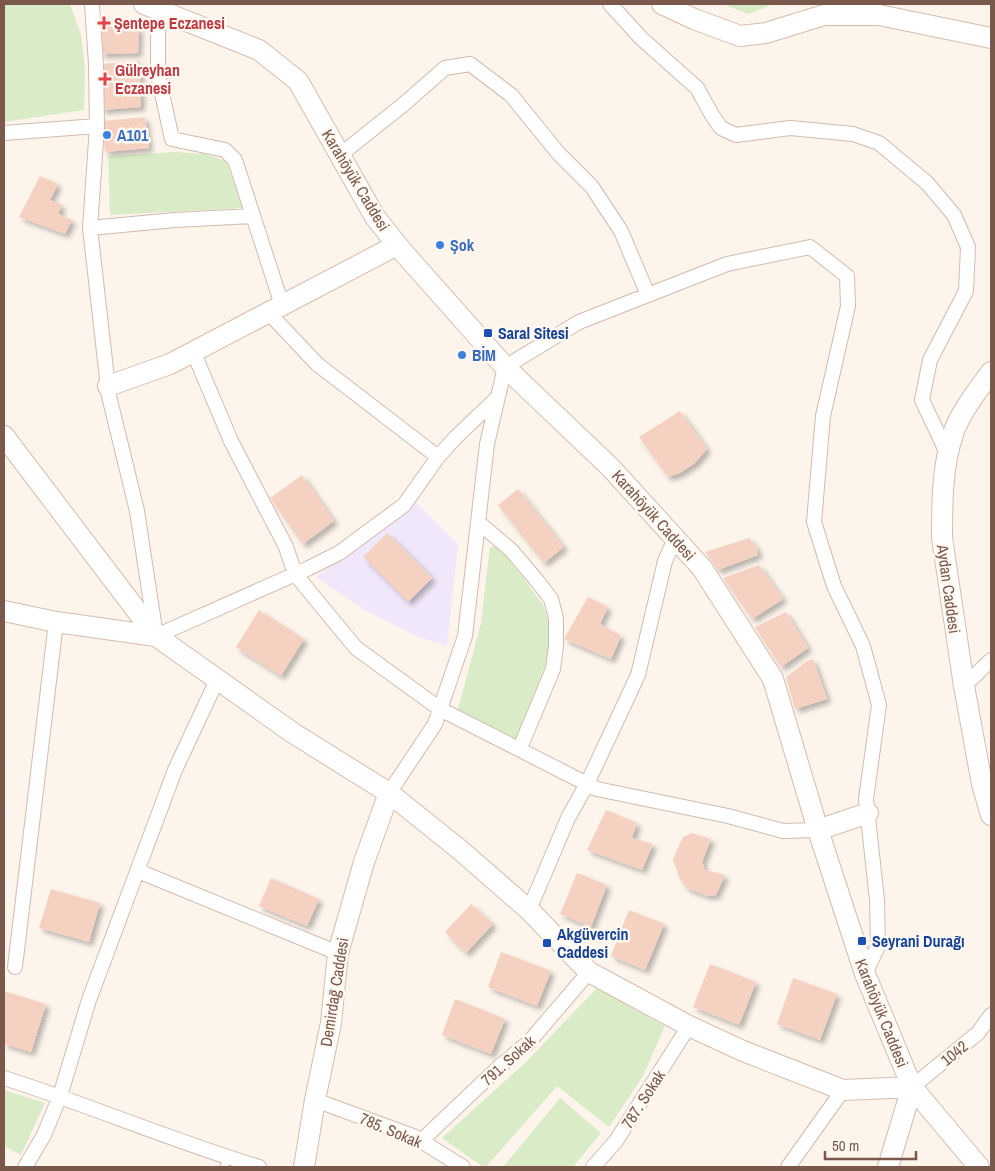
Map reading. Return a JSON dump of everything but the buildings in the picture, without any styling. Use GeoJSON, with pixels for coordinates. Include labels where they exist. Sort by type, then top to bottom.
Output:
{"type":"FeatureCollection","features":[{"type":"Feature","properties":{"kind":"street"},"geometry":{"type":"LineString","coordinates":[[92,4],[96,64],[97,126],[90,228],[108,386],[137,511],[156,636]]}},
{"type":"Feature","properties":{"kind":"street"},"geometry":{"type":"LineString","coordinates":[[610,4],[641,38],[697,88],[721,128],[736,135],[790,128],[835,132],[853,134],[879,143],[927,183],[954,215],[968,247],[966,291],[930,360],[922,400],[948,454]]}},
{"type":"Feature","properties":{"kind":"street"},"geometry":{"type":"LineString","coordinates":[[662,4],[694,19],[740,36],[766,33],[824,15],[879,15],[991,38]]}},
{"type":"Feature","properties":{"kind":"street"},"geometry":{"type":"LineString","coordinates":[[151,7],[158,75],[172,140],[224,150],[235,160],[253,216],[275,308],[316,364],[438,458]]}},
{"type":"Feature","properties":{"kind":"street","name":"Karahöyük Caddesi"},"geometry":{"type":"LineString","coordinates":[[151,7],[259,50],[298,81],[375,217],[396,245],[505,367],[612,468],[702,568],[773,679],[818,830],[865,974],[912,1087],[979,1167]]}},
{"type":"Feature","properties":{"kind":"street"},"geometry":{"type":"LineString","coordinates":[[340,154],[404,104],[445,68],[470,64],[511,95],[559,154],[592,187],[621,231],[648,295]]}},
{"type":"Feature","properties":{"kind":"street"},"geometry":{"type":"LineString","coordinates":[[4,133],[97,126]]}},
{"type":"Feature","properties":{"kind":"street"},"geometry":{"type":"LineString","coordinates":[[90,228],[175,220],[253,216]]}},
{"type":"Feature","properties":{"kind":"street"},"geometry":{"type":"LineString","coordinates":[[108,386],[170,364],[396,245]]}},
{"type":"Feature","properties":{"kind":"street"},"geometry":{"type":"LineString","coordinates":[[389,793],[435,724],[465,636],[487,444],[505,367],[579,322],[727,264],[810,247],[847,276],[848,306],[823,416],[814,522],[834,586],[863,646],[879,705],[866,799],[876,900],[878,946],[865,974]]}},
{"type":"Feature","properties":{"kind":"street"},"geometry":{"type":"LineString","coordinates":[[194,351],[231,441],[286,547],[295,574],[356,648],[440,709],[520,748],[597,789],[728,816],[782,831],[818,830],[868,813]]}},
{"type":"Feature","properties":{"kind":"street","name":"Aydan Caddesi"},"geometry":{"type":"LineString","coordinates":[[991,372],[979,388],[955,429],[948,454],[942,493],[942,538],[964,686],[982,784],[991,815]]}},
{"type":"Feature","properties":{"kind":"street"},"geometry":{"type":"LineString","coordinates":[[4,611],[56,622],[156,636],[339,553],[404,505],[455,438],[497,398]]}},
{"type":"Feature","properties":{"kind":"street"},"geometry":{"type":"LineString","coordinates":[[4,436],[156,636],[293,733],[389,793],[459,849],[528,910],[589,972],[689,1026],[742,1051],[843,1090],[912,1087],[888,1167]]}},
{"type":"Feature","properties":{"kind":"street"},"geometry":{"type":"LineString","coordinates":[[478,522],[511,550],[538,582],[551,599],[556,618],[556,646],[553,669],[520,748]]}},
{"type":"Feature","properties":{"kind":"street"},"geometry":{"type":"LineString","coordinates":[[528,910],[568,818],[587,784],[638,675],[665,561],[676,538]]}},
{"type":"Feature","properties":{"kind":"street"},"geometry":{"type":"LineString","coordinates":[[15,967],[56,622]]}},
{"type":"Feature","properties":{"kind":"street"},"geometry":{"type":"LineString","coordinates":[[964,686],[991,660]]}},
{"type":"Feature","properties":{"kind":"street"},"geometry":{"type":"LineString","coordinates":[[25,1167],[44,1135],[60,1096],[88,1000],[175,770],[217,680]]}},
{"type":"Feature","properties":{"kind":"street","name":"Demirdağ Caddesi"},"geometry":{"type":"LineString","coordinates":[[304,1167],[315,1100],[331,1023],[338,953],[364,862],[389,793]]}},
{"type":"Feature","properties":{"kind":"street"},"geometry":{"type":"LineString","coordinates":[[138,871],[338,953]]}},
{"type":"Feature","properties":{"kind":"street","name":"791. Sokak"},"geometry":{"type":"LineString","coordinates":[[421,1141],[499,1067],[529,1042],[589,972]]}},
{"type":"Feature","properties":{"kind":"street","name":"1042"},"geometry":{"type":"LineString","coordinates":[[912,1087],[978,1033],[991,1015]]}},
{"type":"Feature","properties":{"kind":"street","name":"787. Sokak"},"geometry":{"type":"LineString","coordinates":[[593,1167],[616,1141],[689,1026]]}},
{"type":"Feature","properties":{"kind":"street"},"geometry":{"type":"LineString","coordinates":[[4,1078],[60,1096],[225,1162],[259,1167]]}},
{"type":"Feature","properties":{"kind":"street"},"geometry":{"type":"LineString","coordinates":[[788,1167],[843,1090]]}},
{"type":"Feature","properties":{"kind":"street","name":"785. Sokak"},"geometry":{"type":"LineString","coordinates":[[315,1100],[413,1136],[463,1167]]}},
{"type":"Feature","properties":{"kind":"shaded area"},"geometry":{"type":"Polygon","coordinates":[[[416,502],[458,544],[447,646],[419,637],[363,609],[316,577],[416,502]]]}},
{"type":"Feature","properties":{"kind":"green space"},"geometry":{"type":"Polygon","coordinates":[[[4,4],[70,4],[81,35],[85,69],[84,110],[4,122],[4,4]]]}},
{"type":"Feature","properties":{"kind":"green space"},"geometry":{"type":"Polygon","coordinates":[[[722,4],[774,4],[749,14],[722,4]]]}},
{"type":"Feature","properties":{"kind":"green space"},"geometry":{"type":"Polygon","coordinates":[[[176,152],[205,154],[226,161],[243,208],[110,215],[108,156],[176,152]]]}},
{"type":"Feature","properties":{"kind":"green space"},"geometry":{"type":"Polygon","coordinates":[[[499,546],[543,605],[549,623],[549,643],[545,668],[515,740],[458,709],[481,623],[490,547],[499,546]]]}},
{"type":"Feature","properties":{"kind":"green space"},"geometry":{"type":"Polygon","coordinates":[[[597,988],[665,1026],[643,1076],[609,1127],[557,1086],[486,1167],[483,1167],[442,1138],[527,1061],[597,988]]]}},
{"type":"Feature","properties":{"kind":"green space"},"geometry":{"type":"Polygon","coordinates":[[[4,1090],[45,1103],[21,1155],[4,1146],[4,1090]]]}},
{"type":"Feature","properties":{"kind":"green space"},"geometry":{"type":"Polygon","coordinates":[[[560,1098],[601,1133],[573,1167],[503,1167],[560,1098]]]}},
{"type":"Feature","properties":{"kind":"place","name":"Şentepe Eczanesi"},"geometry":{"type":"Point","coordinates":[104,23]}},
{"type":"Feature","properties":{"kind":"place","name":"Gülreyhan Eczanesi"},"geometry":{"type":"Point","coordinates":[105,79]}},
{"type":"Feature","properties":{"kind":"place","name":"A101"},"geometry":{"type":"Point","coordinates":[107,135]}},
{"type":"Feature","properties":{"kind":"place","name":"Şok"},"geometry":{"type":"Point","coordinates":[440,245]}},
{"type":"Feature","properties":{"kind":"place","name":"Saral Sitesi"},"geometry":{"type":"Point","coordinates":[488,333]}},
{"type":"Feature","properties":{"kind":"place","name":"BİM"},"geometry":{"type":"Point","coordinates":[462,355]}},
{"type":"Feature","properties":{"kind":"place","name":"Seyrani Durağı"},"geometry":{"type":"Point","coordinates":[862,941]}},
{"type":"Feature","properties":{"kind":"place","name":"Akgüvercin Caddesi"},"geometry":{"type":"Point","coordinates":[547,943]}}]}
